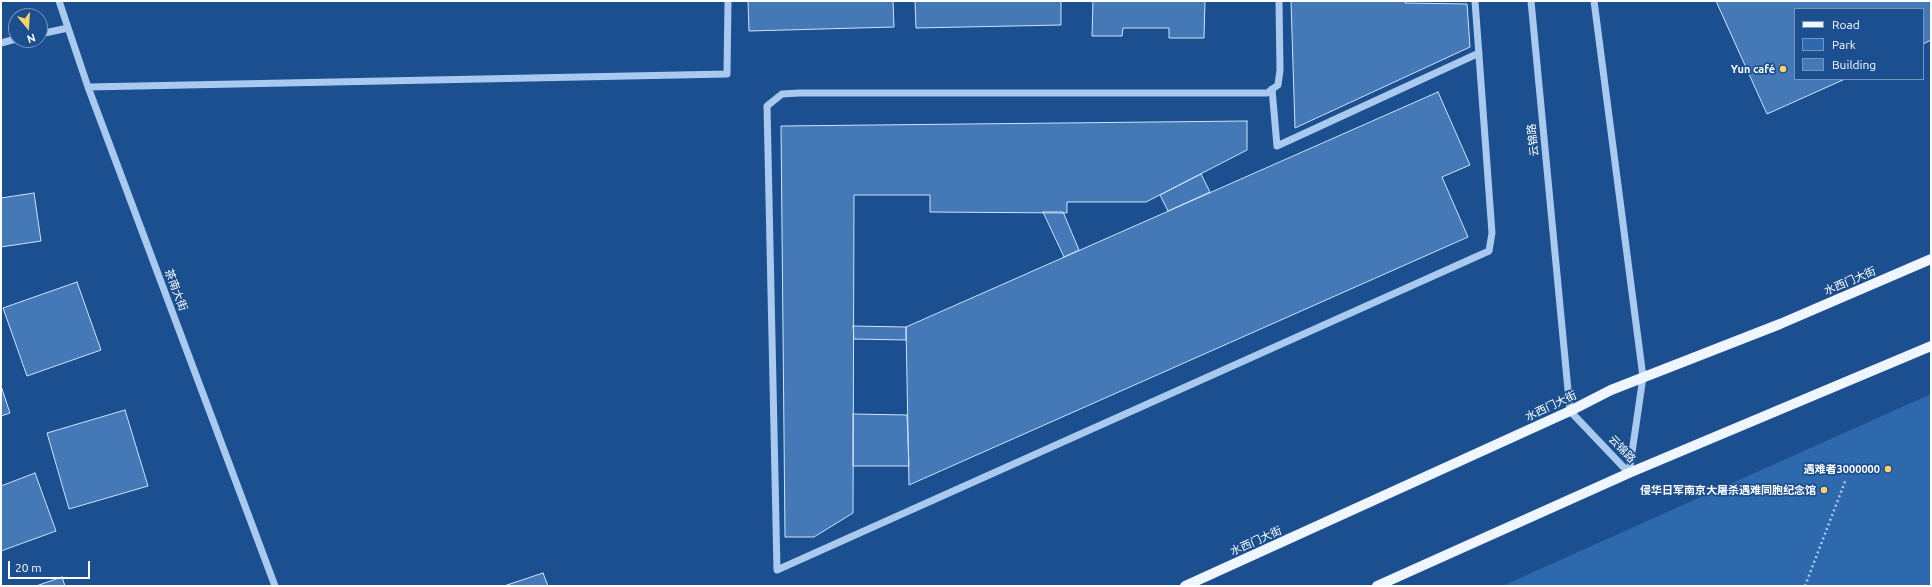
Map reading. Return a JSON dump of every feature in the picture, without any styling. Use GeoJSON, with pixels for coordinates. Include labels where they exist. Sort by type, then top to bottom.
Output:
{"type":"FeatureCollection","features":[{"type":"Feature","properties":{"kind":"main road","name":"水西门大街"},"geometry":{"type":"LineString","coordinates":[[1185,586],[1570,411],[1611,390],[1780,324],[1931,259]]}},
{"type":"Feature","properties":{"kind":"main road"},"geometry":{"type":"LineString","coordinates":[[1377,586],[1629,473],[1931,346]]}},
{"type":"Feature","properties":{"kind":"street","name":"茶南大街"},"geometry":{"type":"LineString","coordinates":[[59,1],[88,87],[275,586]]}},
{"type":"Feature","properties":{"kind":"street"},"geometry":{"type":"LineString","coordinates":[[88,87],[727,74],[728,1]]}},
{"type":"Feature","properties":{"kind":"street"},"geometry":{"type":"LineString","coordinates":[[1279,1],[1280,70],[1278,85],[1267,93],[799,92],[782,94],[767,106],[777,570],[1489,251],[1492,232],[1475,1]]}},
{"type":"Feature","properties":{"kind":"street","name":"云锦路"},"geometry":{"type":"LineString","coordinates":[[1531,1],[1570,411],[1629,473]]}},
{"type":"Feature","properties":{"kind":"street","name":"云锦路"},"geometry":{"type":"LineString","coordinates":[[1594,1],[1643,377],[1629,473]]}},
{"type":"Feature","properties":{"kind":"street"},"geometry":{"type":"LineString","coordinates":[[48,32],[68,28]]}},
{"type":"Feature","properties":{"kind":"street"},"geometry":{"type":"LineString","coordinates":[[1272,89],[1277,146],[1478,53]]}},
{"type":"Feature","properties":{"kind":"path"},"geometry":{"type":"LineString","coordinates":[[1805,586],[1846,479]]}},
{"type":"Feature","properties":{"kind":"green space","name":"侵华日军南京大屠杀遇难同胞纪念馆"},"geometry":{"type":"Polygon","coordinates":[[[1931,394],[1931,586],[1502,586],[1931,394]]]}},
{"type":"Feature","properties":{"kind":"building"},"geometry":{"type":"Polygon","coordinates":[[[748,1],[893,1],[894,27],[749,31],[748,1]]]}},
{"type":"Feature","properties":{"kind":"building"},"geometry":{"type":"Polygon","coordinates":[[[915,1],[1061,1],[1061,25],[916,28],[915,1]]]}},
{"type":"Feature","properties":{"kind":"building"},"geometry":{"type":"Polygon","coordinates":[[[1093,1],[1205,1],[1204,38],[1169,38],[1169,28],[1123,28],[1122,36],[1092,36],[1093,1]]]}},
{"type":"Feature","properties":{"kind":"building"},"geometry":{"type":"Polygon","coordinates":[[[1291,1],[1405,1],[1405,3],[1467,4],[1470,47],[1295,128],[1291,1]]]}},
{"type":"Feature","properties":{"kind":"building"},"geometry":{"type":"Polygon","coordinates":[[[1716,1],[1931,1],[1931,40],[1924,44],[1924,8],[1794,8],[1794,80],[1843,80],[1767,114],[1716,1]]]}},
{"type":"Feature","properties":{"kind":"building"},"geometry":{"type":"Polygon","coordinates":[[[1438,92],[1470,165],[1442,177],[1468,237],[909,485],[906,327],[1438,92]]]}},
{"type":"Feature","properties":{"kind":"building"},"geometry":{"type":"Polygon","coordinates":[[[1247,121],[1247,150],[1146,202],[1067,202],[1067,213],[930,212],[930,195],[854,195],[853,513],[814,537],[785,537],[781,126],[1247,121]]]}},
{"type":"Feature","properties":{"kind":"building"},"geometry":{"type":"Polygon","coordinates":[[[1201,174],[1210,192],[1168,211],[1160,195],[1201,174]]]}},
{"type":"Feature","properties":{"kind":"building"},"geometry":{"type":"Polygon","coordinates":[[[34,193],[41,241],[1,247],[1,198],[34,193]]]}},
{"type":"Feature","properties":{"kind":"building"},"geometry":{"type":"Polygon","coordinates":[[[1043,212],[1063,212],[1079,250],[1064,257],[1043,212]]]}},
{"type":"Feature","properties":{"kind":"building"},"geometry":{"type":"Polygon","coordinates":[[[77,282],[101,350],[27,376],[3,308],[77,282]]]}},
{"type":"Feature","properties":{"kind":"building"},"geometry":{"type":"Polygon","coordinates":[[[853,326],[906,327],[906,340],[854,339],[853,326]]]}},
{"type":"Feature","properties":{"kind":"building"},"geometry":{"type":"Polygon","coordinates":[[[1,386],[10,413],[1,416],[1,386]]]}},
{"type":"Feature","properties":{"kind":"building"},"geometry":{"type":"Polygon","coordinates":[[[125,410],[148,486],[69,509],[47,433],[125,410]]]}},
{"type":"Feature","properties":{"kind":"building"},"geometry":{"type":"Polygon","coordinates":[[[853,414],[907,415],[909,466],[853,466],[853,414]]]}},
{"type":"Feature","properties":{"kind":"building"},"geometry":{"type":"Polygon","coordinates":[[[35,473],[56,531],[1,551],[1,486],[35,473]]]}},
{"type":"Feature","properties":{"kind":"building"},"geometry":{"type":"Polygon","coordinates":[[[543,573],[548,586],[504,586],[543,573]]]}},
{"type":"Feature","properties":{"kind":"building"},"geometry":{"type":"Polygon","coordinates":[[[62,577],[65,586],[36,586],[62,577]]]}},
{"type":"Feature","properties":{"kind":"place","name":"Yun café"},"geometry":{"type":"Point","coordinates":[1783,69]}},
{"type":"Feature","properties":{"kind":"place","name":"遇难者3000000"},"geometry":{"type":"Point","coordinates":[1888,469]}},
{"type":"Feature","properties":{"kind":"place","name":"侵华日军南京大屠杀遇难同胞纪念馆"},"geometry":{"type":"Point","coordinates":[1824,490]}}]}
